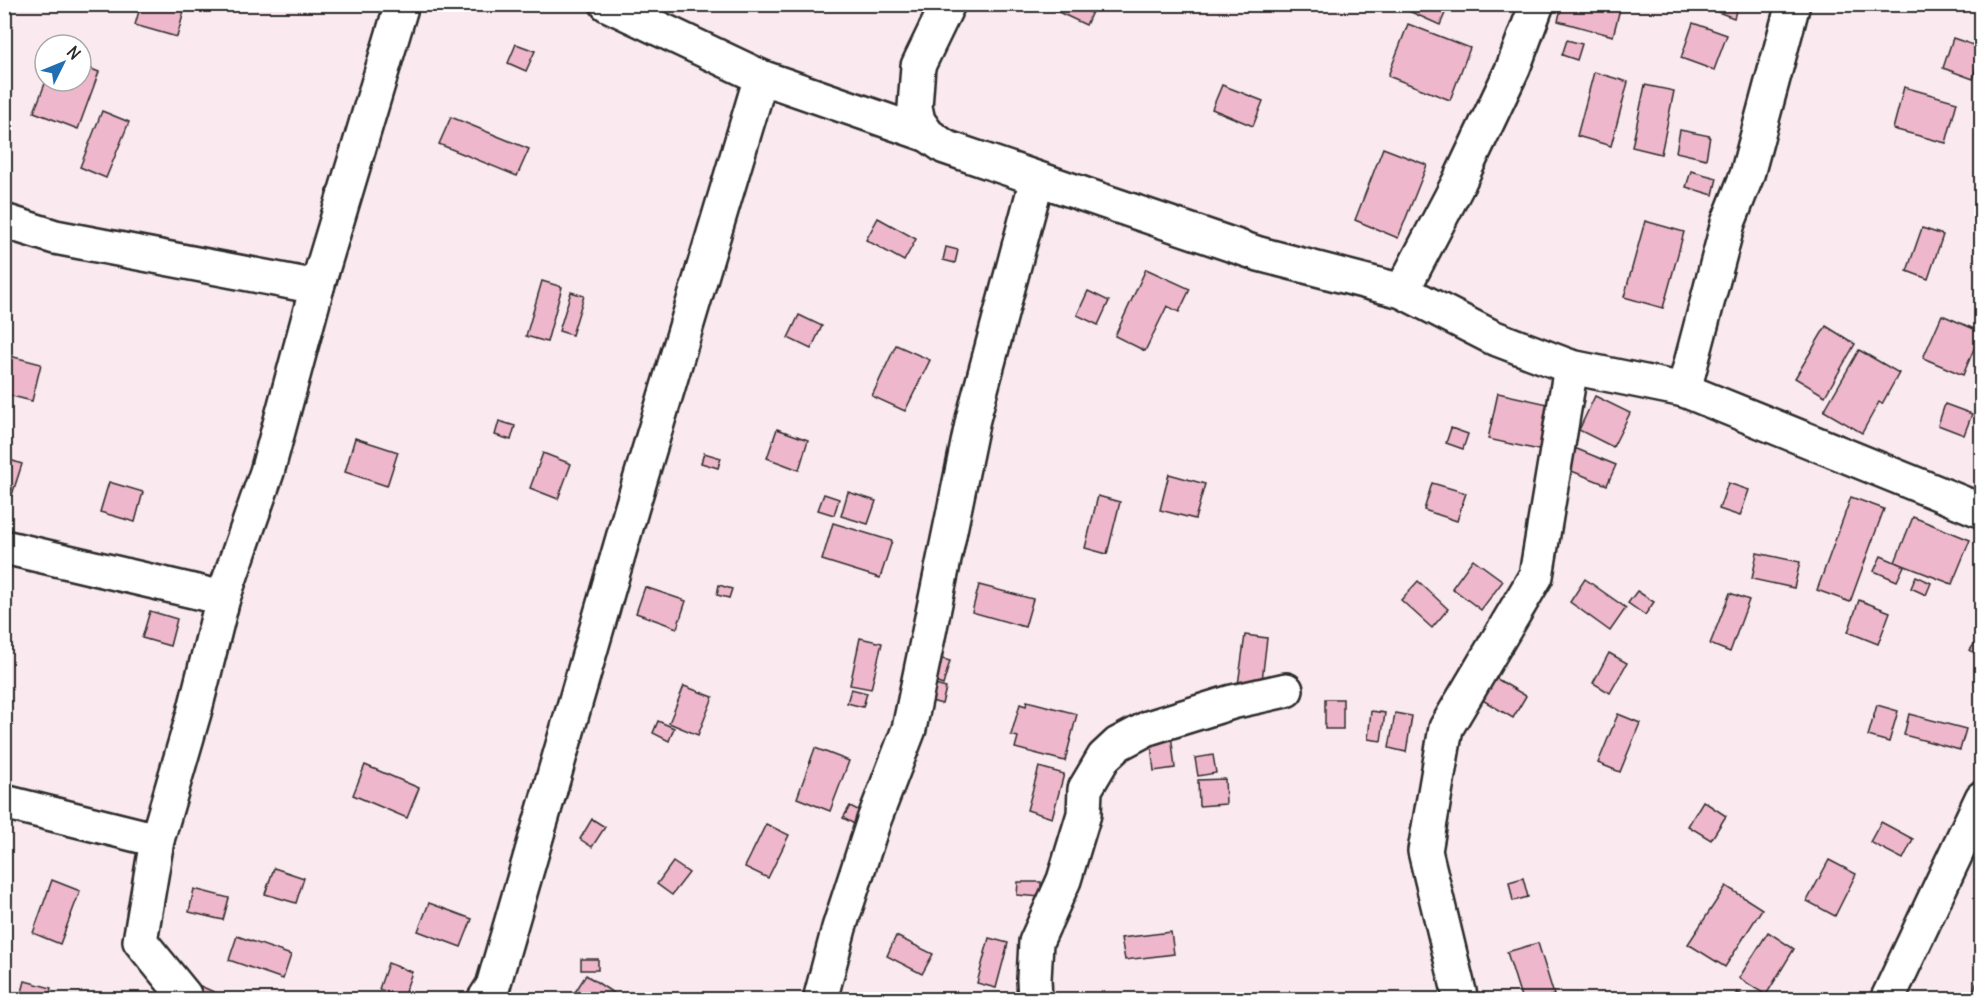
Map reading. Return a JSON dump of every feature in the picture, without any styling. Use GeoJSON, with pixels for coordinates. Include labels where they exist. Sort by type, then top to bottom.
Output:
{"type":"FeatureCollection","features":[{"type":"Feature","properties":{"kind":"street"},"geometry":{"type":"LineString","coordinates":[[182,999],[184,995],[140,941],[157,840],[195,713],[223,598],[267,472],[317,287],[402,4]]}},
{"type":"Feature","properties":{"kind":"street"},"geometry":{"type":"LineString","coordinates":[[607,4],[761,77],[928,135],[945,147],[1259,254],[1402,291],[1492,337],[1571,367],[1684,390],[1982,511]]}},
{"type":"Feature","properties":{"kind":"street"},"geometry":{"type":"LineString","coordinates":[[928,135],[918,121],[915,107],[918,66],[948,4]]}},
{"type":"Feature","properties":{"kind":"street"},"geometry":{"type":"LineString","coordinates":[[1402,291],[1458,184],[1503,89],[1538,4]]}},
{"type":"Feature","properties":{"kind":"street"},"geometry":{"type":"LineString","coordinates":[[1684,390],[1728,223],[1747,175],[1792,4]]}},
{"type":"Feature","properties":{"kind":"street"},"geometry":{"type":"LineString","coordinates":[[484,999],[493,986],[632,507],[761,77]]}},
{"type":"Feature","properties":{"kind":"street"},"geometry":{"type":"LineString","coordinates":[[819,999],[871,830],[909,729],[973,419],[1037,179]]}},
{"type":"Feature","properties":{"kind":"street"},"geometry":{"type":"LineString","coordinates":[[4,222],[55,237],[317,287]]}},
{"type":"Feature","properties":{"kind":"street"},"geometry":{"type":"LineString","coordinates":[[1461,999],[1425,851],[1436,784],[1446,728],[1536,576],[1571,367]]}},
{"type":"Feature","properties":{"kind":"street"},"geometry":{"type":"LineString","coordinates":[[4,547],[223,598]]}},
{"type":"Feature","properties":{"kind":"street"},"geometry":{"type":"LineString","coordinates":[[1035,999],[1036,942],[1064,880],[1084,814],[1085,789],[1104,757],[1118,744],[1148,728],[1232,702],[1286,690]]}},
{"type":"Feature","properties":{"kind":"street"},"geometry":{"type":"LineString","coordinates":[[1887,999],[1982,798]]}},
{"type":"Feature","properties":{"kind":"street"},"geometry":{"type":"LineString","coordinates":[[4,802],[157,840]]}},
{"type":"Feature","properties":{"kind":"building"},"geometry":{"type":"Polygon","coordinates":[[[141,4],[186,4],[177,37],[135,25],[141,4]]]}},
{"type":"Feature","properties":{"kind":"building"},"geometry":{"type":"Polygon","coordinates":[[[1054,4],[1095,5],[1086,25],[1052,9],[1054,4]]]}},
{"type":"Feature","properties":{"kind":"building"},"geometry":{"type":"Polygon","coordinates":[[[1393,4],[1449,4],[1440,25],[1393,4]]]}},
{"type":"Feature","properties":{"kind":"building"},"geometry":{"type":"Polygon","coordinates":[[[1562,4],[1602,4],[1620,9],[1613,36],[1558,21],[1562,4]]]}},
{"type":"Feature","properties":{"kind":"building"},"geometry":{"type":"Polygon","coordinates":[[[1708,4],[1738,4],[1734,18],[1707,8],[1708,4]]]}},
{"type":"Feature","properties":{"kind":"building"},"geometry":{"type":"Polygon","coordinates":[[[1693,23],[1727,35],[1714,70],[1681,58],[1693,23]]]}},
{"type":"Feature","properties":{"kind":"building"},"geometry":{"type":"Polygon","coordinates":[[[1408,24],[1470,48],[1450,100],[1388,76],[1408,24]]]}},
{"type":"Feature","properties":{"kind":"building"},"geometry":{"type":"Polygon","coordinates":[[[1953,38],[1982,48],[1973,79],[1943,68],[1953,38]]]}},
{"type":"Feature","properties":{"kind":"building"},"geometry":{"type":"Polygon","coordinates":[[[1567,40],[1582,44],[1577,60],[1562,55],[1567,40]]]}},
{"type":"Feature","properties":{"kind":"building"},"geometry":{"type":"Polygon","coordinates":[[[516,44],[535,51],[526,71],[508,63],[516,44]]]}},
{"type":"Feature","properties":{"kind":"building"},"geometry":{"type":"Polygon","coordinates":[[[93,70],[99,72],[93,88],[93,70]]]}},
{"type":"Feature","properties":{"kind":"building"},"geometry":{"type":"Polygon","coordinates":[[[1594,72],[1628,82],[1611,146],[1577,136],[1594,72]]]}},
{"type":"Feature","properties":{"kind":"building"},"geometry":{"type":"Polygon","coordinates":[[[1222,85],[1263,101],[1253,126],[1212,109],[1222,85]]]}},
{"type":"Feature","properties":{"kind":"building"},"geometry":{"type":"Polygon","coordinates":[[[1645,85],[1674,91],[1661,154],[1632,147],[1645,85]]]}},
{"type":"Feature","properties":{"kind":"building"},"geometry":{"type":"Polygon","coordinates":[[[1904,87],[1957,102],[1946,143],[1893,129],[1904,87]]]}},
{"type":"Feature","properties":{"kind":"building"},"geometry":{"type":"Polygon","coordinates":[[[41,93],[91,93],[78,129],[34,112],[41,93]]]}},
{"type":"Feature","properties":{"kind":"building"},"geometry":{"type":"Polygon","coordinates":[[[102,111],[129,122],[106,178],[80,167],[102,111]]]}},
{"type":"Feature","properties":{"kind":"building"},"geometry":{"type":"Polygon","coordinates":[[[451,117],[529,149],[517,176],[439,144],[451,117]]]}},
{"type":"Feature","properties":{"kind":"building"},"geometry":{"type":"Polygon","coordinates":[[[1680,130],[1710,136],[1706,159],[1676,152],[1680,130]]]}},
{"type":"Feature","properties":{"kind":"building"},"geometry":{"type":"Polygon","coordinates":[[[1383,148],[1427,165],[1398,238],[1355,220],[1383,148]]]}},
{"type":"Feature","properties":{"kind":"building"},"geometry":{"type":"Polygon","coordinates":[[[1691,171],[1717,178],[1713,195],[1686,187],[1691,171]]]}},
{"type":"Feature","properties":{"kind":"building"},"geometry":{"type":"Polygon","coordinates":[[[878,218],[916,239],[904,261],[866,240],[878,218]]]}},
{"type":"Feature","properties":{"kind":"building"},"geometry":{"type":"Polygon","coordinates":[[[1645,221],[1684,232],[1663,308],[1624,297],[1645,221]]]}},
{"type":"Feature","properties":{"kind":"building"},"geometry":{"type":"Polygon","coordinates":[[[1922,228],[1943,235],[1928,279],[1907,271],[1922,228]]]}},
{"type":"Feature","properties":{"kind":"building"},"geometry":{"type":"Polygon","coordinates":[[[946,247],[958,250],[955,263],[943,260],[946,247]]]}},
{"type":"Feature","properties":{"kind":"building"},"geometry":{"type":"Polygon","coordinates":[[[1146,269],[1190,289],[1179,312],[1167,306],[1145,351],[1115,336],[1146,269]]]}},
{"type":"Feature","properties":{"kind":"building"},"geometry":{"type":"Polygon","coordinates":[[[542,281],[562,287],[547,342],[526,336],[542,281]]]}},
{"type":"Feature","properties":{"kind":"building"},"geometry":{"type":"Polygon","coordinates":[[[1088,291],[1109,301],[1098,325],[1077,315],[1088,291]]]}},
{"type":"Feature","properties":{"kind":"building"},"geometry":{"type":"Polygon","coordinates":[[[571,292],[584,296],[572,335],[559,331],[571,292]]]}},
{"type":"Feature","properties":{"kind":"building"},"geometry":{"type":"Polygon","coordinates":[[[799,315],[822,326],[811,349],[788,338],[799,315]]]}},
{"type":"Feature","properties":{"kind":"building"},"geometry":{"type":"Polygon","coordinates":[[[1942,315],[1981,332],[1963,375],[1923,358],[1942,315]]]}},
{"type":"Feature","properties":{"kind":"building"},"geometry":{"type":"Polygon","coordinates":[[[1826,326],[1855,344],[1825,396],[1795,378],[1826,326]]]}},
{"type":"Feature","properties":{"kind":"building"},"geometry":{"type":"Polygon","coordinates":[[[896,345],[930,360],[905,411],[872,396],[896,345]]]}},
{"type":"Feature","properties":{"kind":"building"},"geometry":{"type":"Polygon","coordinates":[[[1859,350],[1899,373],[1882,404],[1879,402],[1862,433],[1824,411],[1859,350]]]}},
{"type":"Feature","properties":{"kind":"building"},"geometry":{"type":"Polygon","coordinates":[[[6,355],[41,364],[32,401],[4,394],[6,355]]]}},
{"type":"Feature","properties":{"kind":"building"},"geometry":{"type":"Polygon","coordinates":[[[1498,393],[1548,404],[1539,450],[1488,439],[1498,393]]]}},
{"type":"Feature","properties":{"kind":"building"},"geometry":{"type":"Polygon","coordinates":[[[1595,396],[1630,413],[1613,447],[1579,430],[1595,396]]]}},
{"type":"Feature","properties":{"kind":"building"},"geometry":{"type":"Polygon","coordinates":[[[1945,404],[1972,414],[1964,435],[1938,425],[1945,404]]]}},
{"type":"Feature","properties":{"kind":"building"},"geometry":{"type":"Polygon","coordinates":[[[499,421],[515,426],[511,440],[495,435],[499,421]]]}},
{"type":"Feature","properties":{"kind":"building"},"geometry":{"type":"Polygon","coordinates":[[[1451,428],[1468,434],[1463,449],[1446,443],[1451,428]]]}},
{"type":"Feature","properties":{"kind":"building"},"geometry":{"type":"Polygon","coordinates":[[[777,429],[808,440],[799,470],[767,458],[777,429]]]}},
{"type":"Feature","properties":{"kind":"building"},"geometry":{"type":"Polygon","coordinates":[[[355,438],[398,452],[387,486],[345,472],[355,438]]]}},
{"type":"Feature","properties":{"kind":"building"},"geometry":{"type":"Polygon","coordinates":[[[1572,447],[1616,465],[1607,485],[1564,468],[1572,447]]]}},
{"type":"Feature","properties":{"kind":"building"},"geometry":{"type":"Polygon","coordinates":[[[543,453],[571,464],[558,499],[530,488],[543,453]]]}},
{"type":"Feature","properties":{"kind":"building"},"geometry":{"type":"Polygon","coordinates":[[[704,453],[721,458],[718,468],[701,463],[704,453]]]}},
{"type":"Feature","properties":{"kind":"building"},"geometry":{"type":"Polygon","coordinates":[[[4,458],[22,464],[12,495],[4,493],[4,458]]]}},
{"type":"Feature","properties":{"kind":"building"},"geometry":{"type":"Polygon","coordinates":[[[1169,474],[1205,484],[1195,519],[1160,510],[1169,474]]]}},
{"type":"Feature","properties":{"kind":"building"},"geometry":{"type":"Polygon","coordinates":[[[109,482],[143,492],[135,522],[100,512],[109,482]]]}},
{"type":"Feature","properties":{"kind":"building"},"geometry":{"type":"Polygon","coordinates":[[[1432,483],[1466,493],[1457,521],[1424,510],[1432,483]]]}},
{"type":"Feature","properties":{"kind":"building"},"geometry":{"type":"Polygon","coordinates":[[[1728,483],[1749,490],[1740,516],[1719,509],[1728,483]]]}},
{"type":"Feature","properties":{"kind":"building"},"geometry":{"type":"Polygon","coordinates":[[[848,492],[876,501],[868,524],[841,516],[848,492]]]}},
{"type":"Feature","properties":{"kind":"building"},"geometry":{"type":"Polygon","coordinates":[[[824,494],[839,499],[834,515],[818,510],[824,494]]]}},
{"type":"Feature","properties":{"kind":"building"},"geometry":{"type":"Polygon","coordinates":[[[1098,496],[1120,502],[1107,554],[1085,548],[1098,496]]]}},
{"type":"Feature","properties":{"kind":"building"},"geometry":{"type":"Polygon","coordinates":[[[1851,497],[1884,509],[1850,602],[1817,590],[1851,497]]]}},
{"type":"Feature","properties":{"kind":"building"},"geometry":{"type":"Polygon","coordinates":[[[1913,517],[1970,540],[1952,584],[1895,562],[1913,517]]]}},
{"type":"Feature","properties":{"kind":"building"},"geometry":{"type":"Polygon","coordinates":[[[833,523],[892,541],[880,578],[822,560],[833,523]]]}},
{"type":"Feature","properties":{"kind":"building"},"geometry":{"type":"Polygon","coordinates":[[[1757,553],[1800,562],[1794,588],[1752,579],[1757,553]]]}},
{"type":"Feature","properties":{"kind":"building"},"geometry":{"type":"Polygon","coordinates":[[[1881,556],[1904,566],[1897,581],[1874,571],[1881,556]]]}},
{"type":"Feature","properties":{"kind":"building"},"geometry":{"type":"Polygon","coordinates":[[[1473,559],[1503,581],[1481,610],[1452,588],[1473,559]]]}},
{"type":"Feature","properties":{"kind":"building"},"geometry":{"type":"Polygon","coordinates":[[[1916,576],[1931,583],[1926,595],[1911,588],[1916,576]]]}},
{"type":"Feature","properties":{"kind":"building"},"geometry":{"type":"Polygon","coordinates":[[[1585,579],[1626,608],[1610,631],[1570,602],[1585,579]]]}},
{"type":"Feature","properties":{"kind":"building"},"geometry":{"type":"Polygon","coordinates":[[[1418,581],[1448,609],[1432,628],[1401,600],[1418,581]]]}},
{"type":"Feature","properties":{"kind":"building"},"geometry":{"type":"Polygon","coordinates":[[[719,585],[732,589],[729,598],[717,595],[719,585]]]}},
{"type":"Feature","properties":{"kind":"building"},"geometry":{"type":"Polygon","coordinates":[[[979,585],[1033,599],[1025,627],[972,612],[979,585]]]}},
{"type":"Feature","properties":{"kind":"building"},"geometry":{"type":"Polygon","coordinates":[[[645,587],[686,601],[677,628],[636,613],[645,587]]]}},
{"type":"Feature","properties":{"kind":"building"},"geometry":{"type":"Polygon","coordinates":[[[1637,591],[1654,602],[1645,615],[1628,603],[1637,591]]]}},
{"type":"Feature","properties":{"kind":"building"},"geometry":{"type":"Polygon","coordinates":[[[1730,593],[1749,600],[1730,652],[1710,644],[1730,593]]]}},
{"type":"Feature","properties":{"kind":"building"},"geometry":{"type":"Polygon","coordinates":[[[1859,600],[1890,612],[1878,644],[1848,632],[1859,600]]]}},
{"type":"Feature","properties":{"kind":"building"},"geometry":{"type":"Polygon","coordinates":[[[150,611],[177,619],[170,646],[142,638],[150,611]]]}},
{"type":"Feature","properties":{"kind":"building"},"geometry":{"type":"Polygon","coordinates":[[[1982,633],[1982,658],[1970,650],[1982,633]]]}},
{"type":"Feature","properties":{"kind":"building"},"geometry":{"type":"Polygon","coordinates":[[[1245,635],[1267,638],[1261,689],[1238,685],[1245,635]]]}},
{"type":"Feature","properties":{"kind":"building"},"geometry":{"type":"Polygon","coordinates":[[[860,638],[882,643],[871,689],[850,685],[860,638]]]}},
{"type":"Feature","properties":{"kind":"building"},"geometry":{"type":"Polygon","coordinates":[[[1609,653],[1627,663],[1610,693],[1593,683],[1609,653]]]}},
{"type":"Feature","properties":{"kind":"building"},"geometry":{"type":"Polygon","coordinates":[[[932,656],[950,661],[943,685],[926,679],[932,656]]]}},
{"type":"Feature","properties":{"kind":"building"},"geometry":{"type":"Polygon","coordinates":[[[1487,673],[1526,696],[1513,718],[1474,695],[1487,673]]]}},
{"type":"Feature","properties":{"kind":"building"},"geometry":{"type":"Polygon","coordinates":[[[928,683],[946,688],[942,704],[924,699],[928,683]]]}},
{"type":"Feature","properties":{"kind":"building"},"geometry":{"type":"Polygon","coordinates":[[[684,686],[713,697],[698,735],[669,723],[684,686]]]}},
{"type":"Feature","properties":{"kind":"building"},"geometry":{"type":"Polygon","coordinates":[[[851,689],[867,693],[863,707],[847,703],[851,689]]]}},
{"type":"Feature","properties":{"kind":"building"},"geometry":{"type":"Polygon","coordinates":[[[1325,699],[1343,699],[1343,729],[1325,729],[1325,699]]]}},
{"type":"Feature","properties":{"kind":"building"},"geometry":{"type":"Polygon","coordinates":[[[1027,701],[1077,714],[1065,761],[1015,748],[1018,737],[1011,735],[1020,704],[1026,706],[1027,701]]]}},
{"type":"Feature","properties":{"kind":"building"},"geometry":{"type":"Polygon","coordinates":[[[1877,705],[1898,711],[1889,742],[1868,736],[1877,705]]]}},
{"type":"Feature","properties":{"kind":"building"},"geometry":{"type":"Polygon","coordinates":[[[1371,711],[1385,713],[1381,741],[1368,739],[1371,711]]]}},
{"type":"Feature","properties":{"kind":"building"},"geometry":{"type":"Polygon","coordinates":[[[1395,713],[1412,716],[1406,752],[1389,748],[1395,713]]]}},
{"type":"Feature","properties":{"kind":"building"},"geometry":{"type":"Polygon","coordinates":[[[1618,714],[1640,723],[1620,772],[1598,763],[1618,714]]]}},
{"type":"Feature","properties":{"kind":"building"},"geometry":{"type":"Polygon","coordinates":[[[1909,714],[1966,729],[1960,750],[1904,735],[1909,714]]]}},
{"type":"Feature","properties":{"kind":"building"},"geometry":{"type":"Polygon","coordinates":[[[658,721],[674,728],[669,741],[653,733],[658,721]]]}},
{"type":"Feature","properties":{"kind":"building"},"geometry":{"type":"Polygon","coordinates":[[[1171,734],[1175,768],[1154,771],[1150,736],[1171,734]]]}},
{"type":"Feature","properties":{"kind":"building"},"geometry":{"type":"Polygon","coordinates":[[[815,748],[849,761],[830,811],[797,798],[815,748]]]}},
{"type":"Feature","properties":{"kind":"building"},"geometry":{"type":"Polygon","coordinates":[[[1213,755],[1216,773],[1198,776],[1195,758],[1213,755]]]}},
{"type":"Feature","properties":{"kind":"building"},"geometry":{"type":"Polygon","coordinates":[[[365,765],[419,788],[407,818],[353,795],[365,765]]]}},
{"type":"Feature","properties":{"kind":"building"},"geometry":{"type":"Polygon","coordinates":[[[1039,767],[1064,774],[1052,818],[1027,810],[1039,767]]]}},
{"type":"Feature","properties":{"kind":"building"},"geometry":{"type":"Polygon","coordinates":[[[1225,779],[1226,804],[1199,806],[1198,780],[1225,779]]]}},
{"type":"Feature","properties":{"kind":"building"},"geometry":{"type":"Polygon","coordinates":[[[1703,801],[1726,816],[1711,840],[1688,826],[1703,801]]]}},
{"type":"Feature","properties":{"kind":"building"},"geometry":{"type":"Polygon","coordinates":[[[850,806],[866,814],[860,827],[843,818],[850,806]]]}},
{"type":"Feature","properties":{"kind":"building"},"geometry":{"type":"Polygon","coordinates":[[[592,819],[605,827],[592,847],[580,839],[592,819]]]}},
{"type":"Feature","properties":{"kind":"building"},"geometry":{"type":"Polygon","coordinates":[[[1881,822],[1913,839],[1903,859],[1870,842],[1881,822]]]}},
{"type":"Feature","properties":{"kind":"building"},"geometry":{"type":"Polygon","coordinates":[[[766,824],[789,835],[768,878],[745,867],[766,824]]]}},
{"type":"Feature","properties":{"kind":"building"},"geometry":{"type":"Polygon","coordinates":[[[1829,860],[1856,874],[1835,916],[1807,901],[1829,860]]]}},
{"type":"Feature","properties":{"kind":"building"},"geometry":{"type":"Polygon","coordinates":[[[673,862],[689,873],[672,895],[657,884],[673,862]]]}},
{"type":"Feature","properties":{"kind":"building"},"geometry":{"type":"Polygon","coordinates":[[[274,868],[304,878],[296,903],[265,894],[274,868]]]}},
{"type":"Feature","properties":{"kind":"building"},"geometry":{"type":"Polygon","coordinates":[[[1523,878],[1528,897],[1513,901],[1509,882],[1523,878]]]}},
{"type":"Feature","properties":{"kind":"building"},"geometry":{"type":"Polygon","coordinates":[[[52,880],[80,891],[60,944],[33,933],[52,880]]]}},
{"type":"Feature","properties":{"kind":"building"},"geometry":{"type":"Polygon","coordinates":[[[1018,882],[1041,882],[1041,897],[1017,895],[1018,882]]]}},
{"type":"Feature","properties":{"kind":"building"},"geometry":{"type":"Polygon","coordinates":[[[1726,886],[1762,909],[1725,967],[1688,944],[1726,886]]]}},
{"type":"Feature","properties":{"kind":"building"},"geometry":{"type":"Polygon","coordinates":[[[194,889],[229,898],[223,920],[189,912],[194,889]]]}},
{"type":"Feature","properties":{"kind":"building"},"geometry":{"type":"Polygon","coordinates":[[[429,903],[472,919],[461,947],[418,931],[429,903]]]}},
{"type":"Feature","properties":{"kind":"building"},"geometry":{"type":"Polygon","coordinates":[[[1171,932],[1174,954],[1125,960],[1121,938],[1171,932]]]}},
{"type":"Feature","properties":{"kind":"building"},"geometry":{"type":"Polygon","coordinates":[[[1768,932],[1794,949],[1766,995],[1739,978],[1768,932]]]}},
{"type":"Feature","properties":{"kind":"building"},"geometry":{"type":"Polygon","coordinates":[[[237,936],[291,955],[283,979],[229,960],[237,936]]]}},
{"type":"Feature","properties":{"kind":"building"},"geometry":{"type":"Polygon","coordinates":[[[896,936],[933,954],[922,974],[887,956],[896,936]]]}},
{"type":"Feature","properties":{"kind":"building"},"geometry":{"type":"Polygon","coordinates":[[[989,938],[1008,943],[996,988],[977,983],[989,938]]]}},
{"type":"Feature","properties":{"kind":"building"},"geometry":{"type":"Polygon","coordinates":[[[1538,943],[1554,995],[1539,1000],[1522,1000],[1507,952],[1538,943]]]}},
{"type":"Feature","properties":{"kind":"building"},"geometry":{"type":"Polygon","coordinates":[[[581,959],[598,959],[598,970],[581,970],[581,959]]]}},
{"type":"Feature","properties":{"kind":"building"},"geometry":{"type":"Polygon","coordinates":[[[388,963],[412,972],[403,998],[379,989],[388,963]]]}},
{"type":"Feature","properties":{"kind":"building"},"geometry":{"type":"Polygon","coordinates":[[[1982,971],[1982,1000],[1969,1000],[1982,971]]]}},
{"type":"Feature","properties":{"kind":"building"},"geometry":{"type":"Polygon","coordinates":[[[586,975],[624,1000],[570,1000],[586,975]]]}},
{"type":"Feature","properties":{"kind":"building"},"geometry":{"type":"Polygon","coordinates":[[[25,981],[51,988],[49,1000],[20,1000],[25,981]]]}},
{"type":"Feature","properties":{"kind":"building"},"geometry":{"type":"Polygon","coordinates":[[[198,985],[232,1000],[192,1000],[198,985]]]}},
{"type":"Feature","properties":{"kind":"building"},"geometry":{"type":"Polygon","coordinates":[[[1737,992],[1750,1000],[1732,1000],[1737,992]]]}}]}
